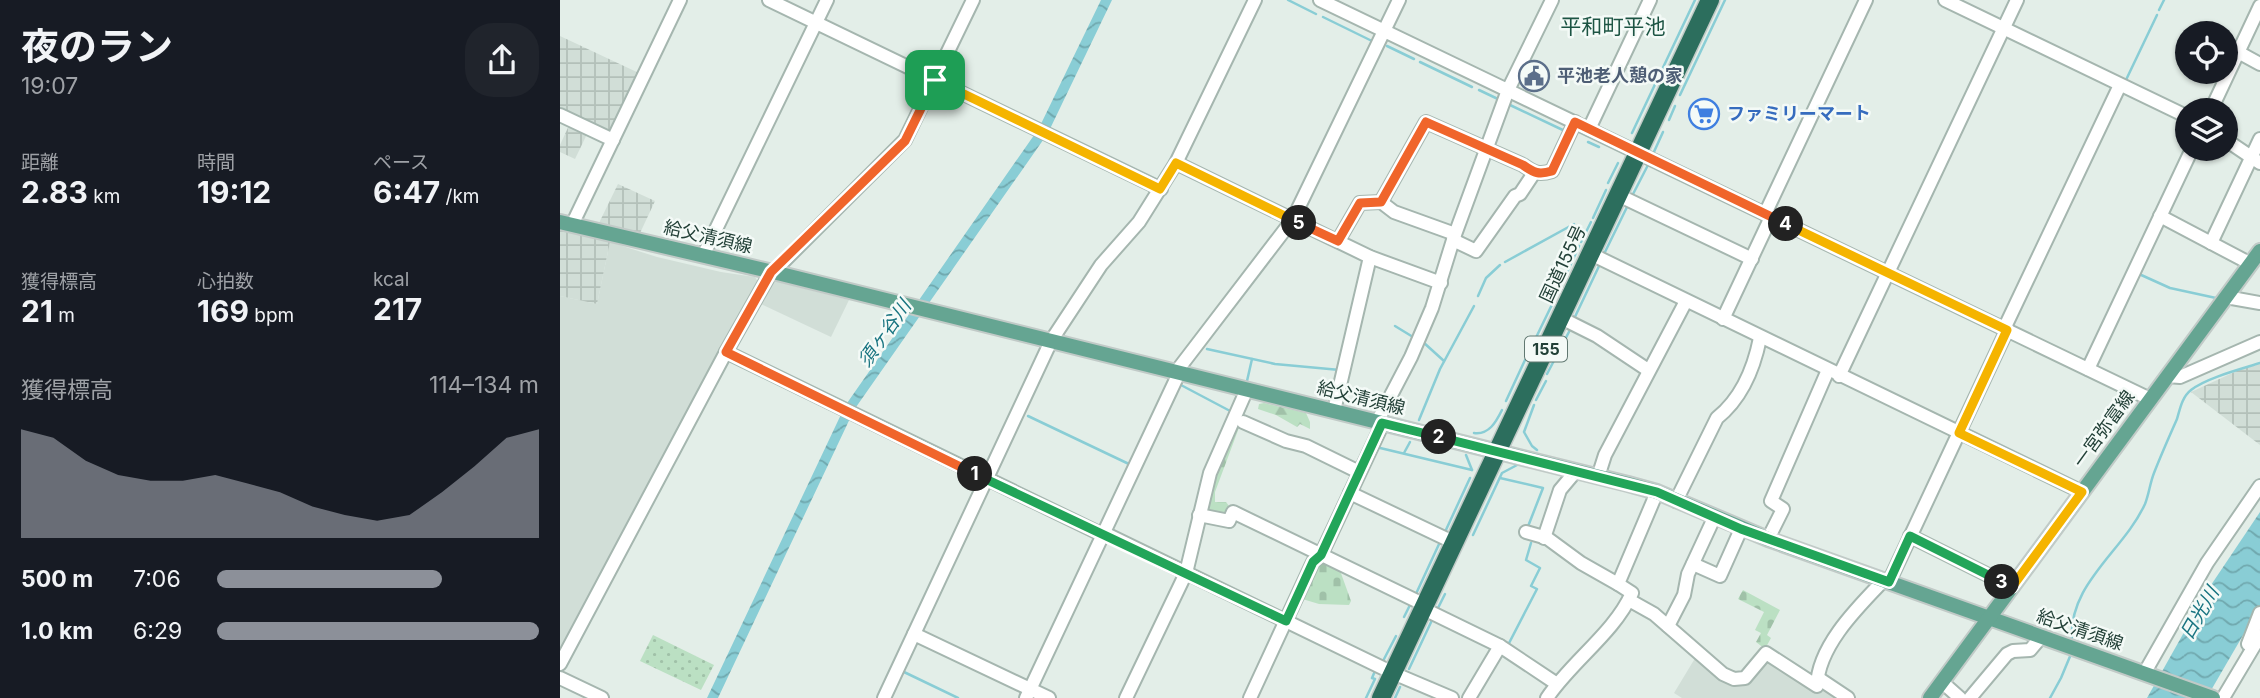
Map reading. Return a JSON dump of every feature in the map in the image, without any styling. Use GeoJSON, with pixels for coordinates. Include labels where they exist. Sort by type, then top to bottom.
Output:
{"type":"FeatureCollection","features":[{"type":"Feature","properties":{"kind":"highway","name":"国道155号"},"geometry":{"type":"LineString","coordinates":[[1381,698],[1710,0]]}},
{"type":"Feature","properties":{"kind":"main road","name":"給父清須線"},"geometry":{"type":"LineString","coordinates":[[566,223],[1499,450],[1657,492],[1768,540],[2213,698]]}},
{"type":"Feature","properties":{"kind":"main road","name":"一宮弥富線"},"geometry":{"type":"LineString","coordinates":[[1930,698],[2260,251]]}},
{"type":"Feature","properties":{"kind":"street"},"geometry":{"type":"LineString","coordinates":[[566,223],[613,140],[680,0]]}},
{"type":"Feature","properties":{"kind":"street"},"geometry":{"type":"LineString","coordinates":[[769,0],[1160,189]]}},
{"type":"Feature","properties":{"kind":"street"},"geometry":{"type":"LineString","coordinates":[[703,256],[827,0]]}},
{"type":"Feature","properties":{"kind":"street"},"geometry":{"type":"LineString","coordinates":[[560,664],[726,352],[772,272],[905,141],[973,0]]}},
{"type":"Feature","properties":{"kind":"street"},"geometry":{"type":"LineString","coordinates":[[884,698],[1051,341],[1101,265],[1139,222],[1176,163],[1255,0]]}},
{"type":"Feature","properties":{"kind":"street"},"geometry":{"type":"LineString","coordinates":[[1320,0],[2150,399]]}},
{"type":"Feature","properties":{"kind":"street"},"geometry":{"type":"LineString","coordinates":[[1387,32],[1399,0]]}},
{"type":"Feature","properties":{"kind":"street"},"geometry":{"type":"LineString","coordinates":[[1028,694],[1178,372],[1293,219],[1387,32],[1406,0]]}},
{"type":"Feature","properties":{"kind":"street"},"geometry":{"type":"LineString","coordinates":[[1250,698],[1313,562],[1321,555],[1411,357],[1441,283],[1454,237],[1508,90],[1552,0]]}},
{"type":"Feature","properties":{"kind":"street"},"geometry":{"type":"LineString","coordinates":[[1589,129],[1650,0]]}},
{"type":"Feature","properties":{"kind":"street"},"geometry":{"type":"LineString","coordinates":[[1723,319],[1866,0]]}},
{"type":"Feature","properties":{"kind":"street"},"geometry":{"type":"LineString","coordinates":[[1945,0],[2175,111]]}},
{"type":"Feature","properties":{"kind":"street"},"geometry":{"type":"LineString","coordinates":[[1768,540],[1783,509],[1771,501],[1834,373],[1888,273],[2017,0]]}},
{"type":"Feature","properties":{"kind":"street"},"geometry":{"type":"LineString","coordinates":[[2260,6],[2238,52],[2260,64]]}},
{"type":"Feature","properties":{"kind":"street"},"geometry":{"type":"LineString","coordinates":[[1629,600],[1654,614],[1723,674],[1734,679],[1745,678],[1766,653],[1818,686],[1823,657],[1855,610],[1887,581],[1910,536],[2120,85]]}},
{"type":"Feature","properties":{"kind":"street"},"geometry":{"type":"LineString","coordinates":[[560,115],[613,140]]}},
{"type":"Feature","properties":{"kind":"street"},"geometry":{"type":"LineString","coordinates":[[1381,202],[1426,122],[1523,165],[1534,173],[1552,171],[1575,122]]}},
{"type":"Feature","properties":{"kind":"street"},"geometry":{"type":"LineString","coordinates":[[2211,243],[2256,160],[2260,139]]}},
{"type":"Feature","properties":{"kind":"street"},"geometry":{"type":"LineString","coordinates":[[2238,148],[2256,160]]}},
{"type":"Feature","properties":{"kind":"street"},"geometry":{"type":"LineString","coordinates":[[2088,369],[2186,161]]}},
{"type":"Feature","properties":{"kind":"street"},"geometry":{"type":"LineString","coordinates":[[1176,163],[1370,257],[1441,283]]}},
{"type":"Feature","properties":{"kind":"street"},"geometry":{"type":"LineString","coordinates":[[1338,241],[1360,203],[1381,202],[1394,212],[1454,237],[1476,251],[1534,173]]}},
{"type":"Feature","properties":{"kind":"street"},"geometry":{"type":"LineString","coordinates":[[1618,195],[1752,259]]}},
{"type":"Feature","properties":{"kind":"street"},"geometry":{"type":"LineString","coordinates":[[2160,216],[2251,264]]}},
{"type":"Feature","properties":{"kind":"street"},"geometry":{"type":"LineString","coordinates":[[1591,254],[2082,492]]}},
{"type":"Feature","properties":{"kind":"street"},"geometry":{"type":"LineString","coordinates":[[1334,411],[1370,257]]}},
{"type":"Feature","properties":{"kind":"street"},"geometry":{"type":"LineString","coordinates":[[2226,297],[2260,303]]}},
{"type":"Feature","properties":{"kind":"street"},"geometry":{"type":"LineString","coordinates":[[1598,477],[1605,455],[1686,301]]}},
{"type":"Feature","properties":{"kind":"street"},"geometry":{"type":"LineString","coordinates":[[1561,318],[1597,336],[1648,370]]}},
{"type":"Feature","properties":{"kind":"street"},"geometry":{"type":"LineString","coordinates":[[1676,501],[1717,418],[1726,411],[1749,376],[1760,338]]}},
{"type":"Feature","properties":{"kind":"street"},"geometry":{"type":"LineString","coordinates":[[2167,376],[2180,377],[2260,342]]}},
{"type":"Feature","properties":{"kind":"street"},"geometry":{"type":"LineString","coordinates":[[726,352],[987,480],[1452,698]]}},
{"type":"Feature","properties":{"kind":"street"},"geometry":{"type":"LineString","coordinates":[[1126,698],[1186,573],[1210,473],[1247,389]]}},
{"type":"Feature","properties":{"kind":"street"},"geometry":{"type":"LineString","coordinates":[[1242,422],[1286,441],[1306,446],[1359,472]]}},
{"type":"Feature","properties":{"kind":"street"},"geometry":{"type":"LineString","coordinates":[[1544,538],[1560,490],[1576,471]]}},
{"type":"Feature","properties":{"kind":"street"},"geometry":{"type":"LineString","coordinates":[[2147,673],[2207,563],[2260,486]]}},
{"type":"Feature","properties":{"kind":"street"},"geometry":{"type":"LineString","coordinates":[[1618,584],[1657,492]]}},
{"type":"Feature","properties":{"kind":"street"},"geometry":{"type":"LineString","coordinates":[[1350,493],[1455,543]]}},
{"type":"Feature","properties":{"kind":"street"},"geometry":{"type":"LineString","coordinates":[[1199,515],[1229,521],[1233,512],[1500,646],[1557,684]]}},
{"type":"Feature","properties":{"kind":"street"},"geometry":{"type":"LineString","coordinates":[[1668,626],[1684,595],[1693,564],[1714,518]]}},
{"type":"Feature","properties":{"kind":"street"},"geometry":{"type":"LineString","coordinates":[[1693,564],[1720,576],[1741,529]]}},
{"type":"Feature","properties":{"kind":"street"},"geometry":{"type":"LineString","coordinates":[[1526,532],[1544,538],[1632,593],[1613,623],[1547,698]]}},
{"type":"Feature","properties":{"kind":"street"},"geometry":{"type":"LineString","coordinates":[[1910,536],[2012,587]]}},
{"type":"Feature","properties":{"kind":"street"},"geometry":{"type":"LineString","coordinates":[[2247,657],[2246,649],[2260,613]]}},
{"type":"Feature","properties":{"kind":"street"},"geometry":{"type":"LineString","coordinates":[[914,634],[1028,694],[1049,698]]}},
{"type":"Feature","properties":{"kind":"street"},"geometry":{"type":"LineString","coordinates":[[2223,698],[2260,636]]}},
{"type":"Feature","properties":{"kind":"street"},"geometry":{"type":"LineString","coordinates":[[1970,698],[2007,654],[2030,650],[2041,637]]}},
{"type":"Feature","properties":{"kind":"street"},"geometry":{"type":"LineString","coordinates":[[1469,698],[1500,646]]}},
{"type":"Feature","properties":{"kind":"street"},"geometry":{"type":"LineString","coordinates":[[560,678],[594,696]]}},
{"type":"Feature","properties":{"kind":"street"},"geometry":{"type":"LineString","coordinates":[[1818,678],[1848,698]]}},
{"type":"Feature","properties":{"kind":"street"},"geometry":{"type":"LineString","coordinates":[[1942,682],[1960,698]]}},
{"type":"Feature","properties":{"kind":"shaded area"},"geometry":{"type":"Polygon","coordinates":[[[560,36],[641,74],[612,135],[560,112],[560,36]]]}},
{"type":"Feature","properties":{"kind":"shaded area"},"geometry":{"type":"Polygon","coordinates":[[[571,121],[589,130],[575,159],[560,152],[560,145],[571,121]]]}},
{"type":"Feature","properties":{"kind":"shaded area"},"geometry":{"type":"Polygon","coordinates":[[[618,184],[655,201],[640,233],[599,223],[618,184]]]}},
{"type":"Feature","properties":{"kind":"shaded area"},"geometry":{"type":"Polygon","coordinates":[[[560,230],[610,242],[597,304],[560,296],[560,230]]]}},
{"type":"Feature","properties":{"kind":"shaded area"},"geometry":{"type":"Polygon","coordinates":[[[610,242],[657,257],[755,277],[758,282],[560,653],[560,296],[597,304],[610,242]]]}},
{"type":"Feature","properties":{"kind":"shaded area"},"geometry":{"type":"Polygon","coordinates":[[[774,281],[849,300],[831,337],[761,304],[774,281]]]}},
{"type":"Feature","properties":{"kind":"shaded area"},"geometry":{"type":"Polygon","coordinates":[[[2260,364],[2260,445],[2191,392],[2239,370],[2260,364]]]}},
{"type":"Feature","properties":{"kind":"shaded area"},"geometry":{"type":"Polygon","coordinates":[[[1697,655],[1733,681],[1764,658],[1824,684],[1844,698],[1682,698],[1674,693],[1697,655]]]}},
{"type":"Feature","properties":{"kind":"green space"},"geometry":{"type":"Polygon","coordinates":[[[1259,404],[1306,413],[1310,429],[1300,424],[1297,427],[1258,409],[1259,404]]]}},
{"type":"Feature","properties":{"kind":"green space"},"geometry":{"type":"Polygon","coordinates":[[[1236,425],[1240,425],[1215,492],[1215,502],[1226,502],[1232,510],[1228,518],[1204,514],[1207,497],[1236,425]]]}},
{"type":"Feature","properties":{"kind":"green space"},"geometry":{"type":"Polygon","coordinates":[[[1317,561],[1338,565],[1351,601],[1349,605],[1319,604],[1299,598],[1317,561]]]}},
{"type":"Feature","properties":{"kind":"green space"},"geometry":{"type":"Polygon","coordinates":[[[1743,590],[1780,610],[1767,635],[1771,638],[1765,649],[1756,642],[1761,633],[1755,630],[1764,612],[1738,599],[1743,590]]]}},
{"type":"Feature","properties":{"kind":"green space"},"geometry":{"type":"Polygon","coordinates":[[[653,635],[714,665],[701,690],[640,661],[653,635]]]}},
{"type":"Feature","properties":{"kind":"water"},"geometry":{"type":"Polygon","coordinates":[[[1101,0],[1112,0],[1048,133],[854,410],[718,698],[707,698],[845,406],[1039,128],[1101,0]]]}},
{"type":"Feature","properties":{"kind":"water","name":"日光川"},"geometry":{"type":"Polygon","coordinates":[[[2260,512],[2260,606],[2210,692],[2205,698],[2147,698],[2209,588],[2260,512]]]}},
{"type":"Feature","properties":{"kind":"waterway"},"geometry":{"type":"LineString","coordinates":[[1288,0],[1316,14]]}},
{"type":"Feature","properties":{"kind":"waterway"},"geometry":{"type":"LineString","coordinates":[[1632,133],[1695,0]]}},
{"type":"Feature","properties":{"kind":"waterway"},"geometry":{"type":"LineString","coordinates":[[1680,95],[1725,0]]}},
{"type":"Feature","properties":{"kind":"waterway"},"geometry":{"type":"LineString","coordinates":[[2159,10],[2164,0]]}},
{"type":"Feature","properties":{"kind":"waterway"},"geometry":{"type":"LineString","coordinates":[[2125,82],[2157,15]]}},
{"type":"Feature","properties":{"kind":"waterway"},"geometry":{"type":"LineString","coordinates":[[1323,17],[1374,42]]}},
{"type":"Feature","properties":{"kind":"waterway"},"geometry":{"type":"LineString","coordinates":[[1387,46],[1414,59]]}},
{"type":"Feature","properties":{"kind":"waterway"},"geometry":{"type":"LineString","coordinates":[[1420,62],[1472,87]]}},
{"type":"Feature","properties":{"kind":"waterway"},"geometry":{"type":"LineString","coordinates":[[1479,90],[1500,100]]}},
{"type":"Feature","properties":{"kind":"waterway"},"geometry":{"type":"LineString","coordinates":[[1510,105],[1567,132]]}},
{"type":"Feature","properties":{"kind":"waterway"},"geometry":{"type":"LineString","coordinates":[[1669,120],[1675,106]]}},
{"type":"Feature","properties":{"kind":"waterway"},"geometry":{"type":"LineString","coordinates":[[1653,154],[1663,132]]}},
{"type":"Feature","properties":{"kind":"waterway"},"geometry":{"type":"LineString","coordinates":[[1588,142],[1599,147]]}},
{"type":"Feature","properties":{"kind":"waterway"},"geometry":{"type":"LineString","coordinates":[[1608,183],[1618,163]]}},
{"type":"Feature","properties":{"kind":"waterway"},"geometry":{"type":"LineString","coordinates":[[1631,198],[1648,165]]}},
{"type":"Feature","properties":{"kind":"waterway"},"geometry":{"type":"LineString","coordinates":[[1593,218],[1606,190]]}},
{"type":"Feature","properties":{"kind":"waterway"},"geometry":{"type":"LineString","coordinates":[[1604,254],[1628,205]]}},
{"type":"Feature","properties":{"kind":"waterway"},"geometry":{"type":"LineString","coordinates":[[1581,242],[1591,222]]}},
{"type":"Feature","properties":{"kind":"waterway"},"geometry":{"type":"LineString","coordinates":[[1505,262],[1574,224]]}},
{"type":"Feature","properties":{"kind":"waterway"},"geometry":{"type":"LineString","coordinates":[[1563,281],[1579,246]]}},
{"type":"Feature","properties":{"kind":"waterway"},"geometry":{"type":"LineString","coordinates":[[1573,321],[1600,264]]}},
{"type":"Feature","properties":{"kind":"waterway"},"geometry":{"type":"LineString","coordinates":[[1478,296],[1486,278],[1500,265]]}},
{"type":"Feature","properties":{"kind":"waterway"},"geometry":{"type":"LineString","coordinates":[[2139,274],[2170,288],[2216,298]]}},
{"type":"Feature","properties":{"kind":"waterway"},"geometry":{"type":"LineString","coordinates":[[1529,352],[1561,286]]}},
{"type":"Feature","properties":{"kind":"waterway"},"geometry":{"type":"LineString","coordinates":[[1419,420],[1440,369],[1474,306]]}},
{"type":"Feature","properties":{"kind":"waterway"},"geometry":{"type":"LineString","coordinates":[[1395,326],[1413,337]]}},
{"type":"Feature","properties":{"kind":"waterway"},"geometry":{"type":"LineString","coordinates":[[1547,374],[1571,328]]}},
{"type":"Feature","properties":{"kind":"waterway"},"geometry":{"type":"LineString","coordinates":[[1423,342],[1444,361]]}},
{"type":"Feature","properties":{"kind":"waterway"},"geometry":{"type":"LineString","coordinates":[[1207,349],[1275,364],[1340,370]]}},
{"type":"Feature","properties":{"kind":"waterway"},"geometry":{"type":"LineString","coordinates":[[1247,381],[1252,359]]}},
{"type":"Feature","properties":{"kind":"waterway"},"geometry":{"type":"LineString","coordinates":[[1506,401],[1525,360]]}},
{"type":"Feature","properties":{"kind":"waterway"},"geometry":{"type":"LineString","coordinates":[[2072,642],[2073,621],[2078,603],[2098,569],[2124,538],[2145,504],[2154,473],[2185,396],[2205,382],[2260,363]]}},
{"type":"Feature","properties":{"kind":"waterway"},"geometry":{"type":"LineString","coordinates":[[1536,400],[1546,381]]}},
{"type":"Feature","properties":{"kind":"waterway"},"geometry":{"type":"LineString","coordinates":[[1179,384],[1232,412]]}},
{"type":"Feature","properties":{"kind":"waterway"},"geometry":{"type":"LineString","coordinates":[[1534,405],[1524,432],[1537,450]]}},
{"type":"Feature","properties":{"kind":"waterway"},"geometry":{"type":"LineString","coordinates":[[1474,433],[1488,430],[1502,410]]}},
{"type":"Feature","properties":{"kind":"waterway"},"geometry":{"type":"LineString","coordinates":[[1028,416],[1131,465]]}},
{"type":"Feature","properties":{"kind":"waterway"},"geometry":{"type":"LineString","coordinates":[[1404,453],[1410,442]]}},
{"type":"Feature","properties":{"kind":"waterway"},"geometry":{"type":"LineString","coordinates":[[1376,447],[1472,470]]}},
{"type":"Feature","properties":{"kind":"waterway"},"geometry":{"type":"LineString","coordinates":[[1466,455],[1472,470]]}},
{"type":"Feature","properties":{"kind":"waterway"},"geometry":{"type":"LineString","coordinates":[[1473,535],[1502,473],[1522,465]]}},
{"type":"Feature","properties":{"kind":"waterway"},"geometry":{"type":"LineString","coordinates":[[1445,532],[1470,478]]}},
{"type":"Feature","properties":{"kind":"waterway"},"geometry":{"type":"LineString","coordinates":[[1500,478],[1543,488],[1527,529]]}},
{"type":"Feature","properties":{"kind":"waterway"},"geometry":{"type":"LineString","coordinates":[[1415,596],[1440,542]]}},
{"type":"Feature","properties":{"kind":"waterway"},"geometry":{"type":"LineString","coordinates":[[1507,647],[1537,589],[1531,586],[1540,568],[1526,560],[1531,543]]}},
{"type":"Feature","properties":{"kind":"waterway"},"geometry":{"type":"LineString","coordinates":[[1438,608],[1445,594]]}},
{"type":"Feature","properties":{"kind":"waterway"},"geometry":{"type":"LineString","coordinates":[[1404,617],[1410,605]]}},
{"type":"Feature","properties":{"kind":"waterway"},"geometry":{"type":"LineString","coordinates":[[1409,669],[1433,618]]}},
{"type":"Feature","properties":{"kind":"waterway"},"geometry":{"type":"LineString","coordinates":[[1383,661],[1396,636]]}},
{"type":"Feature","properties":{"kind":"waterway"},"geometry":{"type":"LineString","coordinates":[[2050,698],[2071,654]]}},
{"type":"Feature","properties":{"kind":"waterway"},"geometry":{"type":"LineString","coordinates":[[1366,698],[1375,679],[1372,678],[1375,671]]}},
{"type":"Feature","properties":{"kind":"waterway"},"geometry":{"type":"LineString","coordinates":[[904,672],[958,698]]}},
{"type":"Feature","properties":{"kind":"waterway"},"geometry":{"type":"LineString","coordinates":[[1395,698],[1400,687]]}},
{"type":"Feature","properties":{"kind":"place","name":"平池老人憩の家"},"geometry":{"type":"Point","coordinates":[1534,76]}},
{"type":"Feature","properties":{"kind":"place","name":"ファミリーマート"},"geometry":{"type":"Point","coordinates":[1704,114]}},
{"type":"Feature","properties":{"kind":"district","name":"平和町平池"},"geometry":{"type":"Point","coordinates":[1613,27]}},
{"type":"Feature","properties":{"kind":"route"},"geometry":{"type":"LineString","coordinates":[[935,80],[1160,189],[1176,163],[1338,241],[1360,203],[1381,202],[1426,122],[1523,165],[1534,173],[1543,174],[1552,171],[1575,122],[2007,330],[1959,433],[2082,492],[2012,587],[1910,536],[1889,582],[1741,529],[1657,492],[1499,450],[1382,423],[1321,555],[1313,562],[1286,621],[987,480],[726,352],[771,272],[905,141],[935,80]]}},
{"type":"Feature","properties":{"kind":"water label","name":"須ヶ谷川"},"geometry":{"type":"Point","coordinates":[884,333]}}]}
